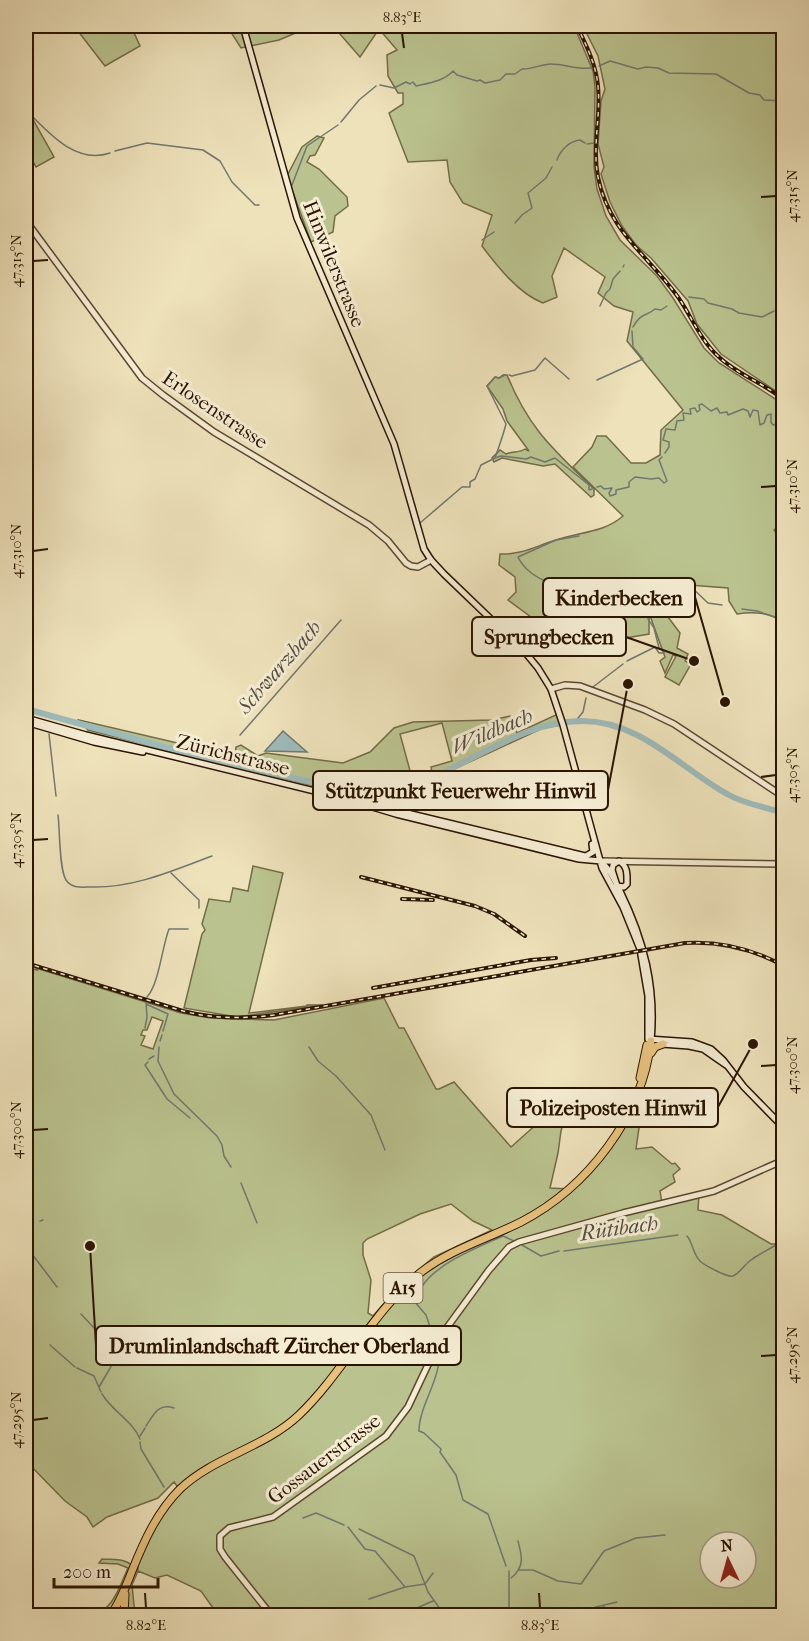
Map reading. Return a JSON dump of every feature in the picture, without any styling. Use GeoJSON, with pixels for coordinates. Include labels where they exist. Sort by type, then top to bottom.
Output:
{"type":"FeatureCollection","features":[{"type":"Feature","properties":{"kind":"highway","name":"A15"},"geometry":{"type":"LineString","coordinates":[[110,1616],[151,1529],[170,1500],[200,1473],[275,1434],[300,1414],[399,1293],[419,1274],[443,1258],[528,1218],[569,1189],[600,1156],[615,1134],[643,1082],[650,1055],[650,1040]]}},
{"type":"Feature","properties":{"kind":"highway","name":"A15"},"geometry":{"type":"LineString","coordinates":[[633,1101],[650,1040]]}},
{"type":"Feature","properties":{"kind":"highway"},"geometry":{"type":"LineString","coordinates":[[650,1055],[654,1048],[664,1041]]}},
{"type":"Feature","properties":{"kind":"highway","name":"A15"},"geometry":{"type":"LineString","coordinates":[[124,1616],[123,1602],[127,1583]]}},
{"type":"Feature","properties":{"kind":"main road","name":"Hinwilerstrasse"},"geometry":{"type":"LineString","coordinates":[[243,26],[297,218],[394,444],[421,539],[431,561]]}},
{"type":"Feature","properties":{"kind":"main road","name":"Erlosenstrasse"},"geometry":{"type":"LineString","coordinates":[[26,221],[142,378],[214,432],[369,525],[388,541],[406,563],[418,567],[431,561]]}},
{"type":"Feature","properties":{"kind":"main road"},"geometry":{"type":"LineString","coordinates":[[431,561],[524,651],[551,689],[561,717],[604,873],[626,913],[640,949],[648,996],[650,1040]]}},
{"type":"Feature","properties":{"kind":"main road"},"geometry":{"type":"LineString","coordinates":[[551,689],[564,685],[580,686],[645,710],[674,724],[783,797]]}},
{"type":"Feature","properties":{"kind":"main road","name":"Zürichstrasse"},"geometry":{"type":"LineString","coordinates":[[26,720],[117,747],[160,753],[579,859],[783,864]]}},
{"type":"Feature","properties":{"kind":"main road","name":"Zürichstrasse"},"geometry":{"type":"LineString","coordinates":[[368,805],[377,805],[601,861]]}},
{"type":"Feature","properties":{"kind":"main road"},"geometry":{"type":"LineString","coordinates":[[586,856],[594,852],[591,828]]}},
{"type":"Feature","properties":{"kind":"main road"},"geometry":{"type":"LineString","coordinates":[[579,859],[592,864],[604,873]]}},
{"type":"Feature","properties":{"kind":"main road"},"geometry":{"type":"LineString","coordinates":[[601,861],[617,886],[646,954],[653,996],[653,1024],[650,1040]]}},
{"type":"Feature","properties":{"kind":"main road"},"geometry":{"type":"LineString","coordinates":[[619,861],[626,868],[627,884],[624,887],[617,886],[612,868],[619,861]]}},
{"type":"Feature","properties":{"kind":"main road"},"geometry":{"type":"LineString","coordinates":[[653,1024],[657,1034],[664,1041]]}},
{"type":"Feature","properties":{"kind":"main road"},"geometry":{"type":"LineString","coordinates":[[650,1040],[701,1048],[711,1053],[726,1065],[783,1128]]}},
{"type":"Feature","properties":{"kind":"main road","name":"Gossauerstrasse"},"geometry":{"type":"LineString","coordinates":[[272,1616],[225,1557],[220,1549],[220,1536],[229,1528],[273,1516],[386,1436],[408,1407],[443,1333],[489,1270],[509,1247],[519,1242],[623,1213],[710,1192],[783,1160]]}},
{"type":"Feature","properties":{"kind":"green space"},"geometry":{"type":"Polygon","coordinates":[[[74,26],[131,26],[140,46],[105,66],[74,26]]]}},
{"type":"Feature","properties":{"kind":"green space"},"geometry":{"type":"Polygon","coordinates":[[[227,26],[312,26],[279,40],[241,48],[227,26]]]}},
{"type":"Feature","properties":{"kind":"green space"},"geometry":{"type":"Polygon","coordinates":[[[333,26],[574,26],[593,71],[595,87],[594,167],[597,189],[606,216],[620,240],[657,276],[704,348],[719,363],[777,400],[783,407],[783,522],[774,530],[783,542],[783,621],[761,613],[737,614],[729,601],[728,588],[689,585],[662,609],[680,633],[677,648],[688,654],[685,661],[691,664],[679,685],[665,677],[676,656],[673,655],[665,673],[660,661],[665,657],[649,613],[649,634],[620,639],[592,622],[563,620],[554,634],[508,600],[516,592],[515,577],[499,565],[500,554],[522,552],[564,537],[599,529],[616,522],[623,516],[573,467],[592,447],[597,436],[606,436],[631,463],[646,463],[660,455],[661,430],[683,410],[627,341],[633,312],[614,306],[598,293],[605,277],[564,248],[552,276],[557,297],[543,303],[525,293],[502,270],[482,246],[492,215],[463,203],[450,182],[447,160],[408,162],[389,113],[403,104],[403,93],[398,93],[388,76],[387,55],[397,50],[379,29],[360,57],[333,26]]]}},
{"type":"Feature","properties":{"kind":"green space"},"geometry":{"type":"Polygon","coordinates":[[[583,26],[783,26],[783,396],[721,354],[697,324],[688,301],[651,258],[636,245],[622,226],[610,202],[601,174],[604,167],[598,144],[601,101],[605,89],[598,56],[583,26]]]}},
{"type":"Feature","properties":{"kind":"green space"},"geometry":{"type":"Polygon","coordinates":[[[26,107],[54,157],[36,167],[26,149],[26,107]]]}},
{"type":"Feature","properties":{"kind":"green space"},"geometry":{"type":"Polygon","coordinates":[[[317,136],[324,138],[315,155],[310,156],[307,162],[319,169],[347,197],[348,206],[335,216],[333,232],[311,242],[287,176],[302,147],[317,136]]]}},
{"type":"Feature","properties":{"kind":"green space"},"geometry":{"type":"Polygon","coordinates":[[[507,375],[515,394],[533,424],[554,450],[594,489],[594,495],[591,497],[555,464],[543,466],[502,458],[494,462],[492,458],[500,450],[506,454],[525,449],[529,451],[507,421],[503,409],[487,386],[495,377],[499,378],[507,375]]]}},
{"type":"Feature","properties":{"kind":"green space"},"geometry":{"type":"Polygon","coordinates":[[[560,713],[563,725],[543,728],[411,789],[399,807],[88,730],[79,720],[233,756],[235,756],[236,747],[241,745],[258,756],[266,753],[343,763],[370,752],[394,728],[413,722],[492,720],[510,716],[517,733],[560,713]],[[442,723],[400,734],[412,778],[420,776],[421,778],[432,773],[431,767],[452,761],[442,723]]]}},
{"type":"Feature","properties":{"kind":"green space"},"geometry":{"type":"Polygon","coordinates":[[[253,866],[283,873],[249,1013],[323,1005],[237,1017],[184,1008],[202,934],[205,930],[202,924],[209,899],[230,902],[233,888],[248,891],[253,866]]]}},
{"type":"Feature","properties":{"kind":"green space"},"geometry":{"type":"Polygon","coordinates":[[[26,967],[37,970],[36,968],[181,1013],[210,1018],[274,1020],[384,998],[399,1028],[404,1028],[436,1089],[454,1082],[511,1147],[539,1122],[564,1106],[568,1108],[550,1188],[569,1189],[589,1169],[625,1116],[639,1128],[636,1149],[652,1147],[680,1169],[673,1175],[675,1182],[660,1191],[662,1203],[699,1195],[698,1210],[722,1215],[771,1244],[776,1244],[781,1265],[784,1266],[783,1316],[782,1313],[779,1315],[784,1322],[783,1615],[218,1615],[201,1591],[167,1575],[155,1578],[138,1571],[132,1585],[135,1615],[87,1615],[96,1614],[109,1605],[128,1568],[118,1564],[99,1563],[102,1559],[122,1560],[138,1570],[146,1538],[180,1490],[174,1482],[158,1498],[107,1517],[93,1527],[87,1517],[65,1501],[26,1461],[26,967]],[[152,1017],[147,1030],[143,1030],[141,1035],[145,1036],[141,1045],[153,1049],[163,1021],[152,1017]],[[451,1204],[420,1214],[363,1243],[363,1255],[371,1280],[368,1313],[373,1316],[399,1286],[434,1257],[492,1230],[473,1221],[451,1204]]]}},
{"type":"Feature","properties":{"kind":"water"},"geometry":{"type":"Polygon","coordinates":[[[283,731],[307,752],[265,751],[283,731]]]}},
{"type":"Feature","properties":{"kind":"waterway"},"geometry":{"type":"LineString","coordinates":[[599,66],[610,61],[638,69],[658,68],[669,73],[716,74],[749,93],[760,95],[764,100],[784,101]]}},
{"type":"Feature","properties":{"kind":"waterway"},"geometry":{"type":"LineString","coordinates":[[380,85],[394,88],[406,82],[410,84],[413,82],[416,86],[441,79],[453,71],[457,75],[485,83],[500,80],[506,74],[515,74],[522,69],[547,64],[591,68]]}},
{"type":"Feature","properties":{"kind":"waterway"},"geometry":{"type":"LineString","coordinates":[[341,122],[359,100],[376,86]]}},
{"type":"Feature","properties":{"kind":"waterway"},"geometry":{"type":"LineString","coordinates":[[26,110],[53,136],[74,150],[97,156],[110,153]]}},
{"type":"Feature","properties":{"kind":"waterway"},"geometry":{"type":"LineString","coordinates":[[292,185],[307,146],[338,125]]}},
{"type":"Feature","properties":{"kind":"waterway"},"geometry":{"type":"LineString","coordinates":[[557,160],[569,144],[580,140],[585,143]]}},
{"type":"Feature","properties":{"kind":"waterway"},"geometry":{"type":"LineString","coordinates":[[115,151],[147,143],[203,150],[220,161],[232,182],[255,205],[259,205]]}},
{"type":"Feature","properties":{"kind":"waterway"},"geometry":{"type":"LineString","coordinates":[[587,144],[594,143]]}},
{"type":"Feature","properties":{"kind":"waterway"},"geometry":{"type":"LineString","coordinates":[[515,223],[532,208],[528,193],[546,178],[552,167]]}},
{"type":"Feature","properties":{"kind":"waterway"},"geometry":{"type":"LineString","coordinates":[[482,240],[494,232]]}},
{"type":"Feature","properties":{"kind":"waterway"},"geometry":{"type":"LineString","coordinates":[[600,306],[613,279],[620,271]]}},
{"type":"Feature","properties":{"kind":"waterway"},"geometry":{"type":"LineString","coordinates":[[689,297],[704,299],[708,303],[739,313],[762,317],[774,311]]}},
{"type":"Feature","properties":{"kind":"waterway"},"geometry":{"type":"LineString","coordinates":[[633,327],[641,317],[655,309],[661,310],[667,306]]}},
{"type":"Feature","properties":{"kind":"waterway"},"geometry":{"type":"LineString","coordinates":[[597,380],[643,359],[633,347],[632,331]]}},
{"type":"Feature","properties":{"kind":"waterway"},"geometry":{"type":"LineString","coordinates":[[509,375],[535,370],[545,358],[569,379]]}},
{"type":"Feature","properties":{"kind":"waterway"},"geometry":{"type":"LineString","coordinates":[[495,458],[506,424],[487,386],[495,377],[505,375]]}},
{"type":"Feature","properties":{"kind":"waterway","name":"Schwarzbach"},"geometry":{"type":"LineString","coordinates":[[665,453],[669,447],[669,442],[663,440],[666,429],[675,430],[677,421],[684,420],[683,413],[691,414],[690,409],[695,408],[697,412],[700,410],[699,405],[702,404],[711,411],[717,408],[720,413],[727,412],[728,415],[743,409],[748,411],[750,417],[753,410],[758,411],[760,425],[764,423],[767,415],[771,414],[773,425],[777,424],[777,418],[784,417]]}},
{"type":"Feature","properties":{"kind":"waterway","name":"Schwarzbach"},"geometry":{"type":"LineString","coordinates":[[420,523],[462,487],[470,487],[470,482],[475,479],[481,465],[501,456],[526,459],[531,457],[545,462],[555,458],[589,485],[589,490],[592,489]]}},
{"type":"Feature","properties":{"kind":"waterway","name":"Schwarzbach"},"geometry":{"type":"LineString","coordinates":[[597,487],[612,488],[610,496],[616,494],[616,490],[629,487],[629,482],[635,477],[659,478],[664,483],[667,481],[659,460],[662,457]]}},
{"type":"Feature","properties":{"kind":"waterway"},"geometry":{"type":"LineString","coordinates":[[579,536],[556,540],[518,557],[523,565],[537,577],[555,585],[584,590]]}},
{"type":"Feature","properties":{"kind":"waterway"},"geometry":{"type":"LineString","coordinates":[[543,580],[554,593],[562,598]]}},
{"type":"Feature","properties":{"kind":"waterway"},"geometry":{"type":"LineString","coordinates":[[627,661],[655,647],[659,653],[664,653],[659,648],[654,628],[648,619],[679,583],[688,584],[708,603],[722,605]]}},
{"type":"Feature","properties":{"kind":"waterway"},"geometry":{"type":"LineString","coordinates":[[592,592],[611,599]]}},
{"type":"Feature","properties":{"kind":"waterway"},"geometry":{"type":"LineString","coordinates":[[742,609],[757,611],[784,620]]}},
{"type":"Feature","properties":{"kind":"waterway","name":"Schwarzbach"},"geometry":{"type":"LineString","coordinates":[[240,735],[341,620]]}},
{"type":"Feature","properties":{"kind":"waterway"},"geometry":{"type":"LineString","coordinates":[[593,687],[623,664]]}},
{"type":"Feature","properties":{"kind":"waterway"},"geometry":{"type":"LineString","coordinates":[[575,722],[583,712],[586,698]]}},
{"type":"Feature","properties":{"kind":"waterway","name":"Wildbach"},"geometry":{"type":"LineString","coordinates":[[26,709],[179,751],[349,791],[386,790],[430,778],[536,729],[559,723],[582,721],[603,723],[641,737],[734,797],[784,813]]}},
{"type":"Feature","properties":{"kind":"waterway"},"geometry":{"type":"LineString","coordinates":[[49,734],[56,796]]}},
{"type":"Feature","properties":{"kind":"waterway"},"geometry":{"type":"LineString","coordinates":[[349,791],[404,805],[409,795]]}},
{"type":"Feature","properties":{"kind":"waterway"},"geometry":{"type":"LineString","coordinates":[[58,815],[64,875],[68,883],[74,886],[107,887],[138,882],[212,856]]}},
{"type":"Feature","properties":{"kind":"waterway"},"geometry":{"type":"LineString","coordinates":[[171,873],[199,900],[199,908]]}},
{"type":"Feature","properties":{"kind":"waterway"},"geometry":{"type":"LineString","coordinates":[[147,997],[155,983],[169,929],[188,929]]}},
{"type":"Feature","properties":{"kind":"waterway"},"geometry":{"type":"LineString","coordinates":[[145,1028],[146,1003]]}},
{"type":"Feature","properties":{"kind":"waterway"},"geometry":{"type":"LineString","coordinates":[[146,1004],[168,1014],[163,1031]]}},
{"type":"Feature","properties":{"kind":"waterway"},"geometry":{"type":"LineString","coordinates":[[160,1041],[162,1035]]}},
{"type":"Feature","properties":{"kind":"waterway"},"geometry":{"type":"LineString","coordinates":[[159,1047],[158,1061],[174,1094],[217,1136],[224,1156],[231,1167]]}},
{"type":"Feature","properties":{"kind":"waterway"},"geometry":{"type":"LineString","coordinates":[[309,1047],[318,1061],[336,1076],[371,1115],[385,1150]]}},
{"type":"Feature","properties":{"kind":"waterway"},"geometry":{"type":"LineString","coordinates":[[149,1059],[154,1056]]}},
{"type":"Feature","properties":{"kind":"waterway"},"geometry":{"type":"LineString","coordinates":[[148,1062],[145,1065],[167,1099],[190,1118]]}},
{"type":"Feature","properties":{"kind":"waterway"},"geometry":{"type":"LineString","coordinates":[[241,1183],[257,1223]]}},
{"type":"Feature","properties":{"kind":"waterway","name":"Rütibach"},"geometry":{"type":"LineString","coordinates":[[564,1251],[678,1235]]}},
{"type":"Feature","properties":{"kind":"waterway","name":"Rütibach"},"geometry":{"type":"LineString","coordinates":[[435,1342],[426,1315],[414,1301],[423,1285],[439,1269],[471,1250],[503,1236],[514,1241]]}},
{"type":"Feature","properties":{"kind":"waterway","name":"Rütibach"},"geometry":{"type":"LineString","coordinates":[[687,1236],[700,1261],[730,1276],[738,1273],[754,1258],[776,1245]]}},
{"type":"Feature","properties":{"kind":"waterway","name":"Rütibach"},"geometry":{"type":"LineString","coordinates":[[522,1245],[541,1256],[559,1251]]}},
{"type":"Feature","properties":{"kind":"waterway"},"geometry":{"type":"LineString","coordinates":[[26,1246],[57,1287]]}},
{"type":"Feature","properties":{"kind":"waterway"},"geometry":{"type":"LineString","coordinates":[[81,1314],[111,1346],[116,1358],[99,1387]]}},
{"type":"Feature","properties":{"kind":"waterway"},"geometry":{"type":"LineString","coordinates":[[50,1345],[75,1367]]}},
{"type":"Feature","properties":{"kind":"waterway","name":"Rütibach"},"geometry":{"type":"LineString","coordinates":[[439,1347],[438,1369],[423,1411],[419,1431],[441,1449],[440,1452],[456,1475],[463,1500],[488,1514],[506,1566]]}},
{"type":"Feature","properties":{"kind":"waterway"},"geometry":{"type":"LineString","coordinates":[[77,1368],[94,1376],[101,1392]]}},
{"type":"Feature","properties":{"kind":"waterway"},"geometry":{"type":"LineString","coordinates":[[102,1394],[133,1427],[140,1439]]}},
{"type":"Feature","properties":{"kind":"waterway"},"geometry":{"type":"LineString","coordinates":[[146,1426],[160,1408],[174,1408]]}},
{"type":"Feature","properties":{"kind":"waterway"},"geometry":{"type":"LineString","coordinates":[[140,1436],[145,1428]]}},
{"type":"Feature","properties":{"kind":"waterway"},"geometry":{"type":"LineString","coordinates":[[140,1442],[141,1449],[164,1487]]}},
{"type":"Feature","properties":{"kind":"waterway"},"geometry":{"type":"LineString","coordinates":[[303,1518],[316,1513],[344,1525]]}},
{"type":"Feature","properties":{"kind":"waterway"},"geometry":{"type":"LineString","coordinates":[[348,1527],[365,1549],[375,1551],[405,1587],[425,1584],[433,1573]]}},
{"type":"Feature","properties":{"kind":"waterway"},"geometry":{"type":"LineString","coordinates":[[359,1529],[414,1556],[428,1592],[445,1616]]}},
{"type":"Feature","properties":{"kind":"waterway"},"geometry":{"type":"LineString","coordinates":[[519,1570],[533,1570],[558,1581],[581,1584],[604,1551],[636,1538],[665,1535]]}},
{"type":"Feature","properties":{"kind":"waterway"},"geometry":{"type":"LineString","coordinates":[[511,1578],[519,1570],[520,1565],[518,1541]]}},
{"type":"Feature","properties":{"kind":"waterway","name":"Rütibach"},"geometry":{"type":"LineString","coordinates":[[509,1571],[509,1615]]}},
{"type":"Feature","properties":{"kind":"waterway"},"geometry":{"type":"LineString","coordinates":[[369,1599],[405,1587]]}},
{"type":"Feature","properties":{"kind":"waterway"},"geometry":{"type":"LineString","coordinates":[[398,1616],[433,1601]]}},
{"type":"Feature","properties":{"kind":"waterway"},"geometry":{"type":"LineString","coordinates":[[576,1616],[596,1607],[617,1602]]}},
{"type":"Feature","properties":{"kind":"waterway"},"geometry":{"type":"LineString","coordinates":[[603,1606],[617,1616]]}},
{"type":"Feature","properties":{"kind":"waterway"},"geometry":{"type":"LineString","coordinates":[[509,1615],[517,1612],[527,1616]]}},
{"type":"Feature","properties":{"kind":"railway"},"geometry":{"type":"LineString","coordinates":[[577,26],[597,78],[599,97],[596,165],[603,196],[611,213],[631,242],[678,297],[712,350],[734,369],[784,400]]}},
{"type":"Feature","properties":{"kind":"railway"},"geometry":{"type":"LineString","coordinates":[[361,877],[475,906],[494,914],[525,936]]}},
{"type":"Feature","properties":{"kind":"railway"},"geometry":{"type":"LineString","coordinates":[[402,899],[433,900]]}},
{"type":"Feature","properties":{"kind":"railway"},"geometry":{"type":"LineString","coordinates":[[26,963],[183,1011],[206,1016],[240,1018],[274,1015],[685,943],[711,943],[736,947],[784,966]]}},
{"type":"Feature","properties":{"kind":"railway"},"geometry":{"type":"LineString","coordinates":[[373,988],[531,960],[556,958]]}},
{"type":"Feature","properties":{"kind":"place","name":"Sprungbecken"},"geometry":{"type":"Point","coordinates":[694,661]}},
{"type":"Feature","properties":{"kind":"place","name":"Stützpunkt Feuerwehr Hinwil"},"geometry":{"type":"Point","coordinates":[628,684]}},
{"type":"Feature","properties":{"kind":"place","name":"Kinderbecken"},"geometry":{"type":"Point","coordinates":[725,702]}},
{"type":"Feature","properties":{"kind":"place","name":"Polizeiposten Hinwil"},"geometry":{"type":"Point","coordinates":[753,1044]}},
{"type":"Feature","properties":{"kind":"place","name":"Drumlinlandschaft Zürcher Oberland"},"geometry":{"type":"Point","coordinates":[90,1246]}}]}
